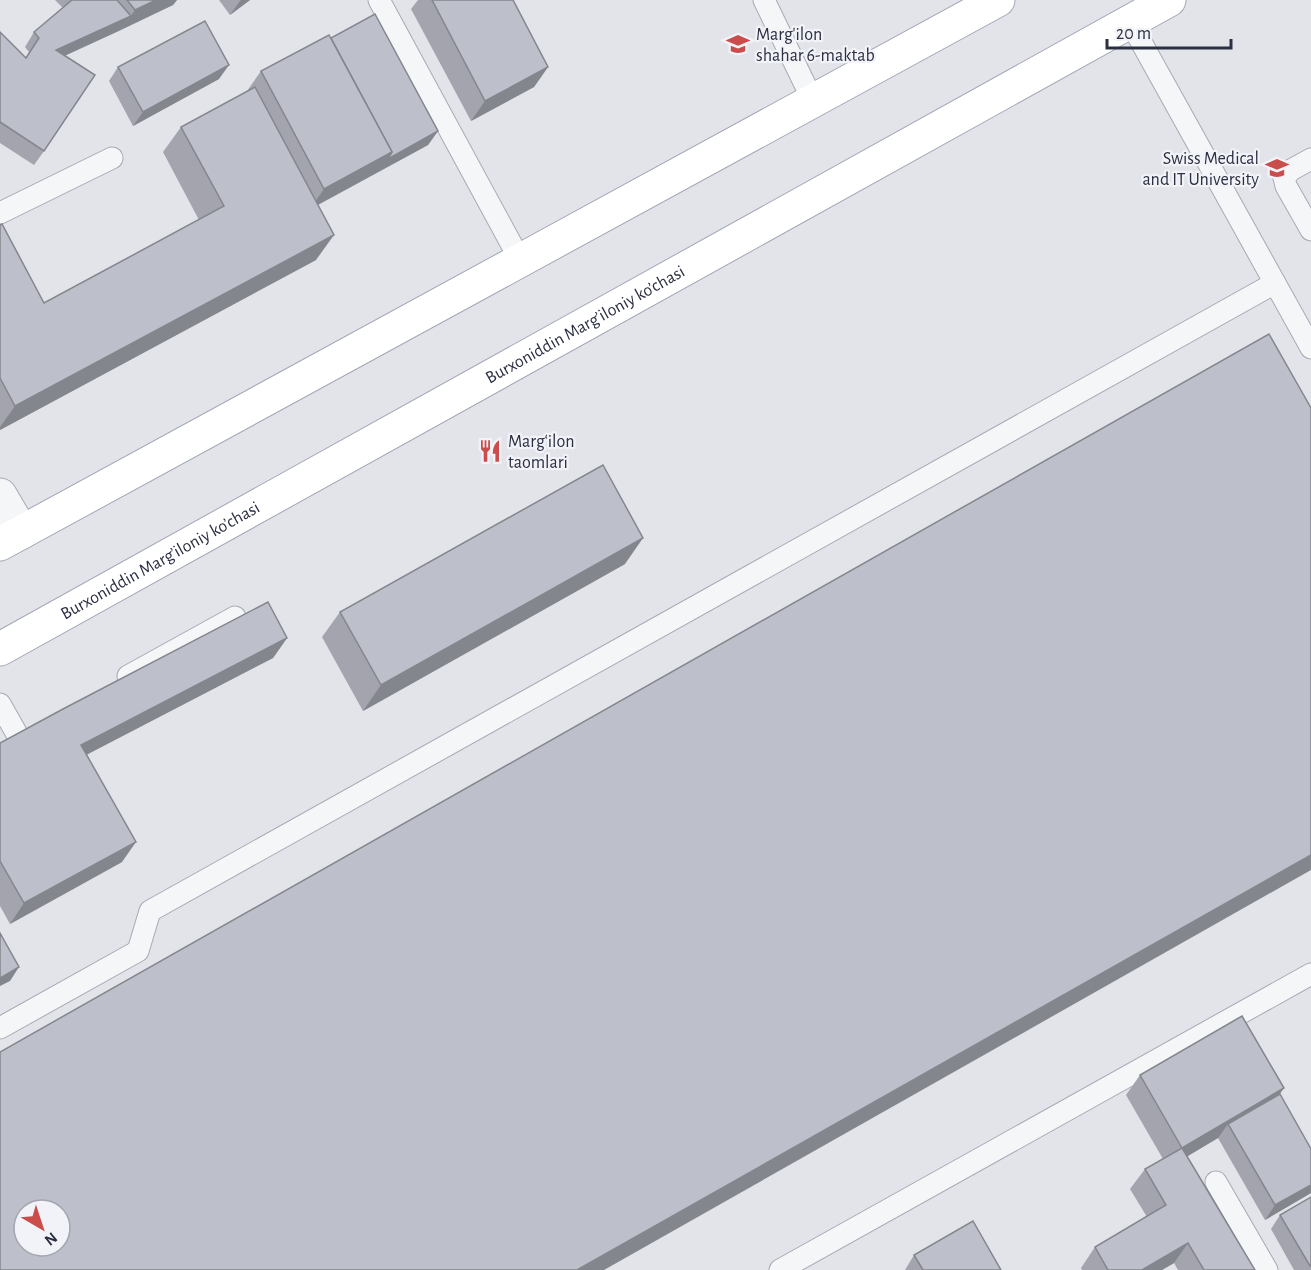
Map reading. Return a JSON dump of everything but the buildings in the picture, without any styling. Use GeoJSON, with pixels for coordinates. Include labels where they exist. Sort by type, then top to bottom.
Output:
{"type":"FeatureCollection","features":[{"type":"Feature","properties":{"kind":"main road"},"geometry":{"type":"LineString","coordinates":[[11,538],[998,0]]}},
{"type":"Feature","properties":{"kind":"main road","name":"Burxoniddin Marg’iloniy ko’chasi"},"geometry":{"type":"LineString","coordinates":[[0,649],[1169,0]]}},
{"type":"Feature","properties":{"kind":"street"},"geometry":{"type":"LineString","coordinates":[[0,495],[11,538]]}},
{"type":"Feature","properties":{"kind":"lane"},"geometry":{"type":"LineString","coordinates":[[379,0],[520,260]]}},
{"type":"Feature","properties":{"kind":"lane"},"geometry":{"type":"LineString","coordinates":[[764,0],[813,101]]}},
{"type":"Feature","properties":{"kind":"lane"},"geometry":{"type":"LineString","coordinates":[[1130,22],[1311,348]]}},
{"type":"Feature","properties":{"kind":"lane"},"geometry":{"type":"LineString","coordinates":[[0,213],[112,158]]}},
{"type":"Feature","properties":{"kind":"lane"},"geometry":{"type":"LineString","coordinates":[[1311,159],[1284,178],[1286,186],[1311,230]]}},
{"type":"Feature","properties":{"kind":"lane"},"geometry":{"type":"LineString","coordinates":[[0,1028],[138,951],[150,911],[1275,283]]}},
{"type":"Feature","properties":{"kind":"lane"},"geometry":{"type":"LineString","coordinates":[[111,685],[235,616]]}},
{"type":"Feature","properties":{"kind":"lane"},"geometry":{"type":"LineString","coordinates":[[0,704],[9,742],[39,725]]}},
{"type":"Feature","properties":{"kind":"lane"},"geometry":{"type":"LineString","coordinates":[[780,1270],[1311,974]]}},
{"type":"Feature","properties":{"kind":"lane"},"geometry":{"type":"LineString","coordinates":[[1216,1182],[1267,1270]]}},
{"type":"Feature","properties":{"kind":"place","name":"Marg'ilon shahar 6-maktab"},"geometry":{"type":"Point","coordinates":[738,44]}},
{"type":"Feature","properties":{"kind":"place","name":"Swiss Medical and IT University"},"geometry":{"type":"Point","coordinates":[1277,168]}},
{"type":"Feature","properties":{"kind":"place","name":"Margʻilon taomlari"},"geometry":{"type":"Point","coordinates":[490,451]}}]}
